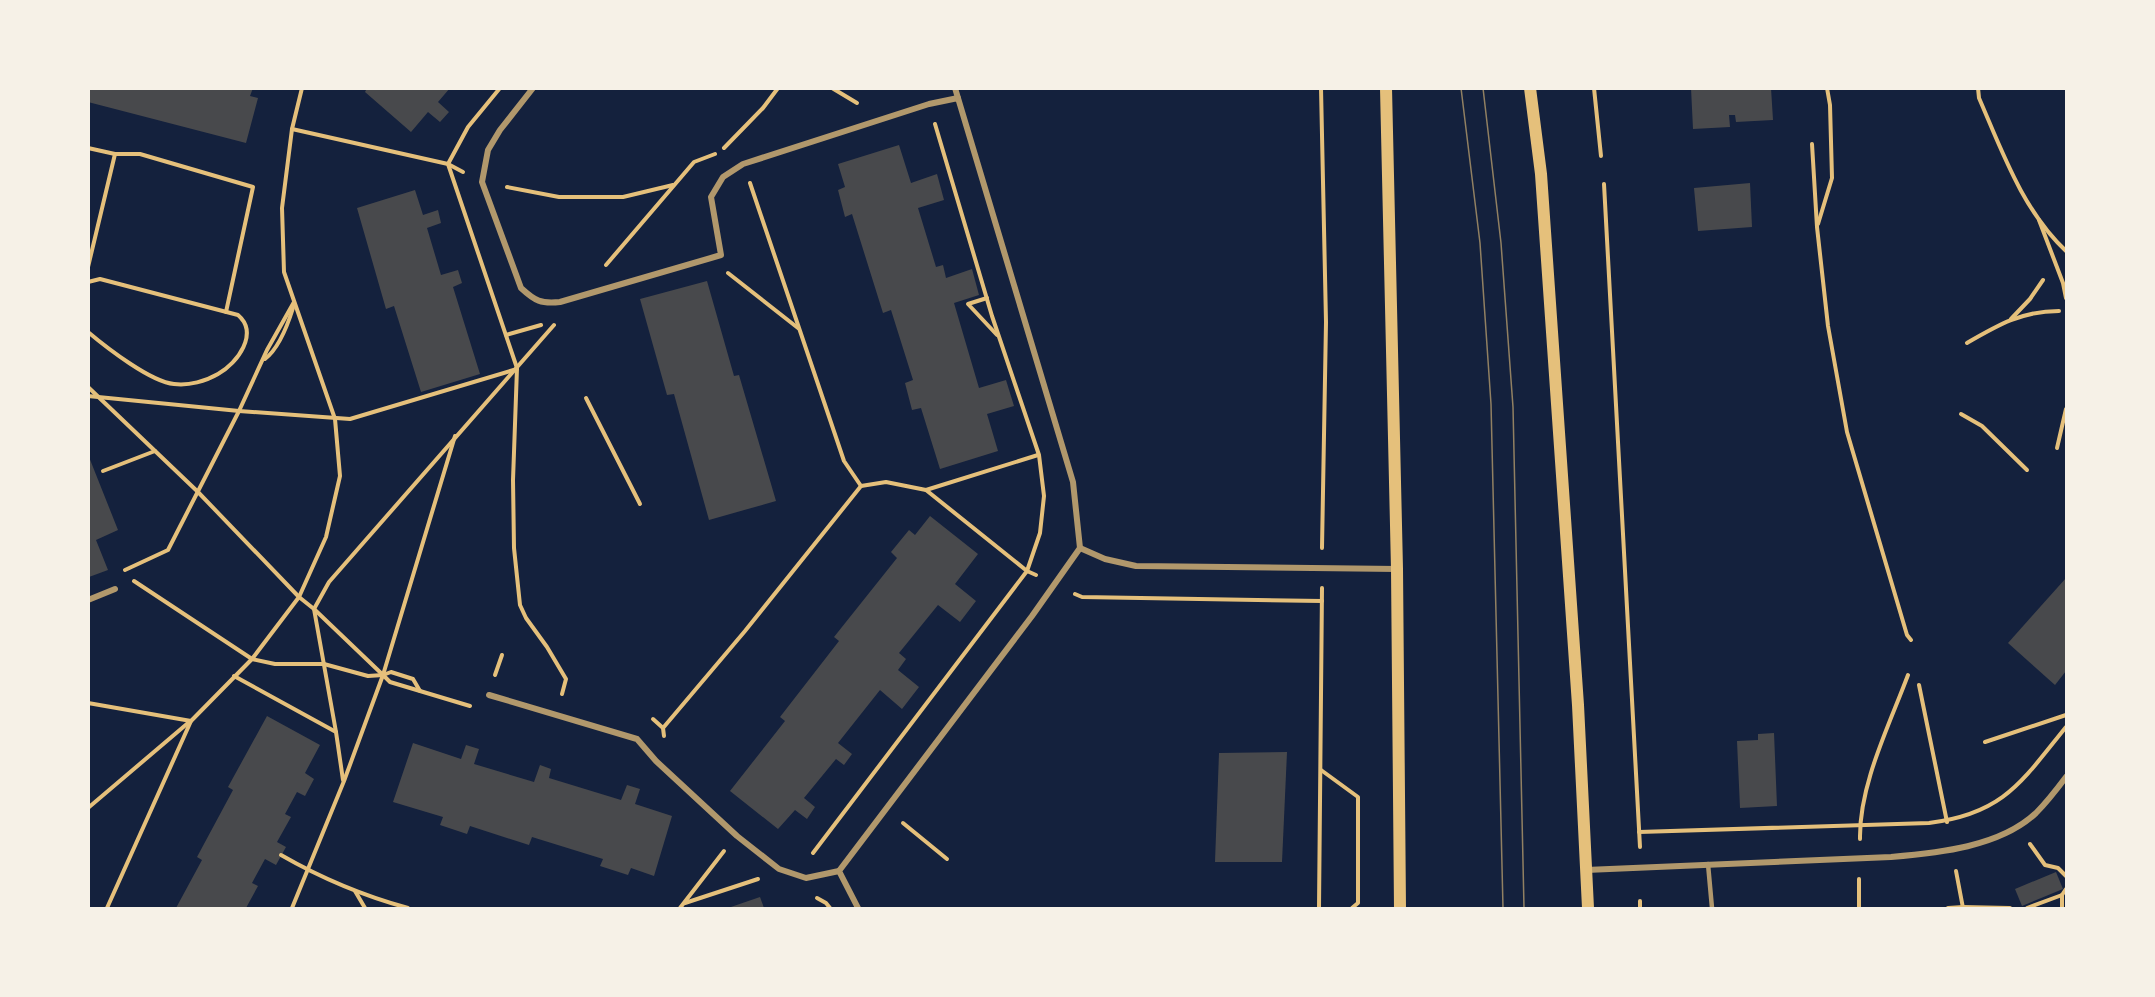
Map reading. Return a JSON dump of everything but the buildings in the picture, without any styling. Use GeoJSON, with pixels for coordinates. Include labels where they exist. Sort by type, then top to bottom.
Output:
{"type":"FeatureCollection","features":[{"type":"Feature","properties":{"kind":"main road"},"geometry":{"type":"LineString","coordinates":[[1386,88],[1397,569],[1400,909]]}},
{"type":"Feature","properties":{"kind":"main road"},"geometry":{"type":"LineString","coordinates":[[1530,88],[1542,174],[1578,705],[1588,909]]}},
{"type":"Feature","properties":{"kind":"street"},"geometry":{"type":"LineString","coordinates":[[533,88],[500,130],[488,150],[482,182],[521,288],[533,299],[547,304],[721,255],[711,197],[723,177],[743,164],[929,104],[957,98]]}},
{"type":"Feature","properties":{"kind":"street"},"geometry":{"type":"LineString","coordinates":[[489,695],[637,739],[656,761],[737,836],[779,869],[806,878],[839,872],[1080,548],[1073,482],[955,88]]}},
{"type":"Feature","properties":{"kind":"street"},"geometry":{"type":"LineString","coordinates":[[1080,548],[1104,559],[1136,566],[1397,569]]}},
{"type":"Feature","properties":{"kind":"street"},"geometry":{"type":"LineString","coordinates":[[88,600],[115,589]]}},
{"type":"Feature","properties":{"kind":"street"},"geometry":{"type":"LineString","coordinates":[[1586,870],[1934,853],[1996,837],[2018,826],[2036,813],[2067,777]]}},
{"type":"Feature","properties":{"kind":"street"},"geometry":{"type":"LineString","coordinates":[[839,872],[858,909]]}},
{"type":"Feature","properties":{"kind":"lane"},"geometry":{"type":"LineString","coordinates":[[1708,864],[1712,909]]}},
{"type":"Feature","properties":{"kind":"path"},"geometry":{"type":"LineString","coordinates":[[88,808],[190,721],[252,659],[299,597],[326,537],[340,476],[335,419],[284,272],[282,208],[292,129],[302,88]]}},
{"type":"Feature","properties":{"kind":"path"},"geometry":{"type":"LineString","coordinates":[[500,88],[468,127],[448,164],[518,369],[513,480],[514,548],[520,605],[566,679]]}},
{"type":"Feature","properties":{"kind":"path"},"geometry":{"type":"LineString","coordinates":[[720,153],[764,108],[778,88]]}},
{"type":"Feature","properties":{"kind":"path"},"geometry":{"type":"LineString","coordinates":[[1319,909],[1326,322],[1321,88]]}},
{"type":"Feature","properties":{"kind":"path"},"geometry":{"type":"LineString","coordinates":[[1594,88],[1601,156]]}},
{"type":"Feature","properties":{"kind":"path"},"geometry":{"type":"LineString","coordinates":[[1817,228],[1832,178],[1830,105],[1827,88]]}},
{"type":"Feature","properties":{"kind":"path"},"geometry":{"type":"LineString","coordinates":[[1978,88],[1979,98],[2006,161],[2038,217],[2067,298]]}},
{"type":"Feature","properties":{"kind":"path"},"geometry":{"type":"LineString","coordinates":[[292,129],[448,164]]}},
{"type":"Feature","properties":{"kind":"path"},"geometry":{"type":"LineString","coordinates":[[805,858],[815,852],[1027,571],[1040,533],[1044,496],[1039,455],[987,298],[936,129]]}},
{"type":"Feature","properties":{"kind":"path"},"geometry":{"type":"LineString","coordinates":[[1812,144],[1817,228],[1828,326],[1847,432],[1907,635],[1911,640]]}},
{"type":"Feature","properties":{"kind":"path"},"geometry":{"type":"LineString","coordinates":[[88,148],[115,154],[140,154],[252,187],[226,312]]}},
{"type":"Feature","properties":{"kind":"path"},"geometry":{"type":"LineString","coordinates":[[88,267],[115,154]]}},
{"type":"Feature","properties":{"kind":"path"},"geometry":{"type":"LineString","coordinates":[[743,164],[844,461],[861,486]]}},
{"type":"Feature","properties":{"kind":"path"},"geometry":{"type":"LineString","coordinates":[[482,182],[559,197],[623,197],[674,185],[599,273]]}},
{"type":"Feature","properties":{"kind":"path"},"geometry":{"type":"LineString","coordinates":[[1604,184],[1640,847]]}},
{"type":"Feature","properties":{"kind":"path"},"geometry":{"type":"LineString","coordinates":[[2038,217],[2067,251]]}},
{"type":"Feature","properties":{"kind":"path"},"geometry":{"type":"LineString","coordinates":[[725,271],[799,328]]}},
{"type":"Feature","properties":{"kind":"path"},"geometry":{"type":"LineString","coordinates":[[88,282],[100,279],[238,315],[244,320],[248,331],[247,342],[220,373],[194,383],[174,384],[157,380],[88,332]]}},
{"type":"Feature","properties":{"kind":"path"},"geometry":{"type":"LineString","coordinates":[[2010,319],[2030,299],[2043,280]]}},
{"type":"Feature","properties":{"kind":"path"},"geometry":{"type":"LineString","coordinates":[[987,298],[968,304],[1000,338]]}},
{"type":"Feature","properties":{"kind":"path"},"geometry":{"type":"LineString","coordinates":[[295,302],[168,550],[120,572],[252,659],[275,664],[324,664],[368,676],[391,672],[413,680],[420,692]]}},
{"type":"Feature","properties":{"kind":"path"},"geometry":{"type":"LineString","coordinates":[[1967,343],[2010,319],[2037,312],[2059,311]]}},
{"type":"Feature","properties":{"kind":"path"},"geometry":{"type":"LineString","coordinates":[[344,781],[314,609],[329,582],[456,435],[518,369],[558,319],[506,335]]}},
{"type":"Feature","properties":{"kind":"path"},"geometry":{"type":"LineString","coordinates":[[88,396],[350,419],[518,369]]}},
{"type":"Feature","properties":{"kind":"path"},"geometry":{"type":"LineString","coordinates":[[88,387],[197,491],[299,597],[390,682],[474,708]]}},
{"type":"Feature","properties":{"kind":"path"},"geometry":{"type":"LineString","coordinates":[[586,398],[640,504]]}},
{"type":"Feature","properties":{"kind":"path"},"geometry":{"type":"LineString","coordinates":[[2057,448],[2067,409]]}},
{"type":"Feature","properties":{"kind":"path"},"geometry":{"type":"LineString","coordinates":[[1961,414],[1982,426],[2027,470]]}},
{"type":"Feature","properties":{"kind":"path"},"geometry":{"type":"LineString","coordinates":[[292,909],[344,781],[382,675],[456,435]]}},
{"type":"Feature","properties":{"kind":"path"},"geometry":{"type":"LineString","coordinates":[[926,490],[1062,448]]}},
{"type":"Feature","properties":{"kind":"path"},"geometry":{"type":"LineString","coordinates":[[103,471],[155,451]]}},
{"type":"Feature","properties":{"kind":"path"},"geometry":{"type":"LineString","coordinates":[[663,728],[861,486],[886,482],[926,490],[1027,571],[1082,597],[1322,601]]}},
{"type":"Feature","properties":{"kind":"path"},"geometry":{"type":"LineString","coordinates":[[1859,909],[1860,813],[1868,784],[1908,675]]}},
{"type":"Feature","properties":{"kind":"path"},"geometry":{"type":"LineString","coordinates":[[234,676],[336,732]]}},
{"type":"Feature","properties":{"kind":"path"},"geometry":{"type":"LineString","coordinates":[[1919,685],[1947,821]]}},
{"type":"Feature","properties":{"kind":"path"},"geometry":{"type":"LineString","coordinates":[[88,703],[190,721]]}},
{"type":"Feature","properties":{"kind":"path"},"geometry":{"type":"LineString","coordinates":[[1985,742],[2067,715]]}},
{"type":"Feature","properties":{"kind":"path"},"geometry":{"type":"LineString","coordinates":[[653,719],[663,728],[664,741]]}},
{"type":"Feature","properties":{"kind":"path"},"geometry":{"type":"LineString","coordinates":[[107,909],[190,721]]}},
{"type":"Feature","properties":{"kind":"path"},"geometry":{"type":"LineString","coordinates":[[1639,832],[1860,825],[1961,819],[1987,808],[2006,796],[2067,727]]}},
{"type":"Feature","properties":{"kind":"path"},"geometry":{"type":"LineString","coordinates":[[1320,770],[1358,797],[1358,903],[1352,909]]}},
{"type":"Feature","properties":{"kind":"path"},"geometry":{"type":"LineString","coordinates":[[886,809],[946,859]]}},
{"type":"Feature","properties":{"kind":"path"},"geometry":{"type":"LineString","coordinates":[[2018,826],[2045,865],[2058,868],[2067,876]]}},
{"type":"Feature","properties":{"kind":"path"},"geometry":{"type":"LineString","coordinates":[[680,909],[737,836]]}},
{"type":"Feature","properties":{"kind":"path"},"geometry":{"type":"LineString","coordinates":[[281,855],[308,870],[354,890],[408,909]]}},
{"type":"Feature","properties":{"kind":"path"},"geometry":{"type":"LineString","coordinates":[[685,903],[764,877],[755,870]]}},
{"type":"Feature","properties":{"kind":"path"},"geometry":{"type":"LineString","coordinates":[[2027,909],[2062,895],[2067,889]]}},
{"type":"Feature","properties":{"kind":"path"},"geometry":{"type":"LineString","coordinates":[[354,890],[364,909]]}},
{"type":"Feature","properties":{"kind":"path"},"geometry":{"type":"LineString","coordinates":[[2062,895],[2062,909]]}},
{"type":"Feature","properties":{"kind":"path"},"geometry":{"type":"LineString","coordinates":[[816,898],[826,903],[830,909]]}},
{"type":"Feature","properties":{"kind":"path"},"geometry":{"type":"LineString","coordinates":[[1640,902],[1641,909]]}},
{"type":"Feature","properties":{"kind":"path"},"geometry":{"type":"LineString","coordinates":[[1948,909],[2010,909]]}},
{"type":"Feature","properties":{"kind":"tram line"},"geometry":{"type":"LineString","coordinates":[[1461,88],[1480,243],[1491,404],[1503,908]]}},
{"type":"Feature","properties":{"kind":"tram line"},"geometry":{"type":"LineString","coordinates":[[1483,88],[1501,243],[1513,407],[1524,908]]}}]}
